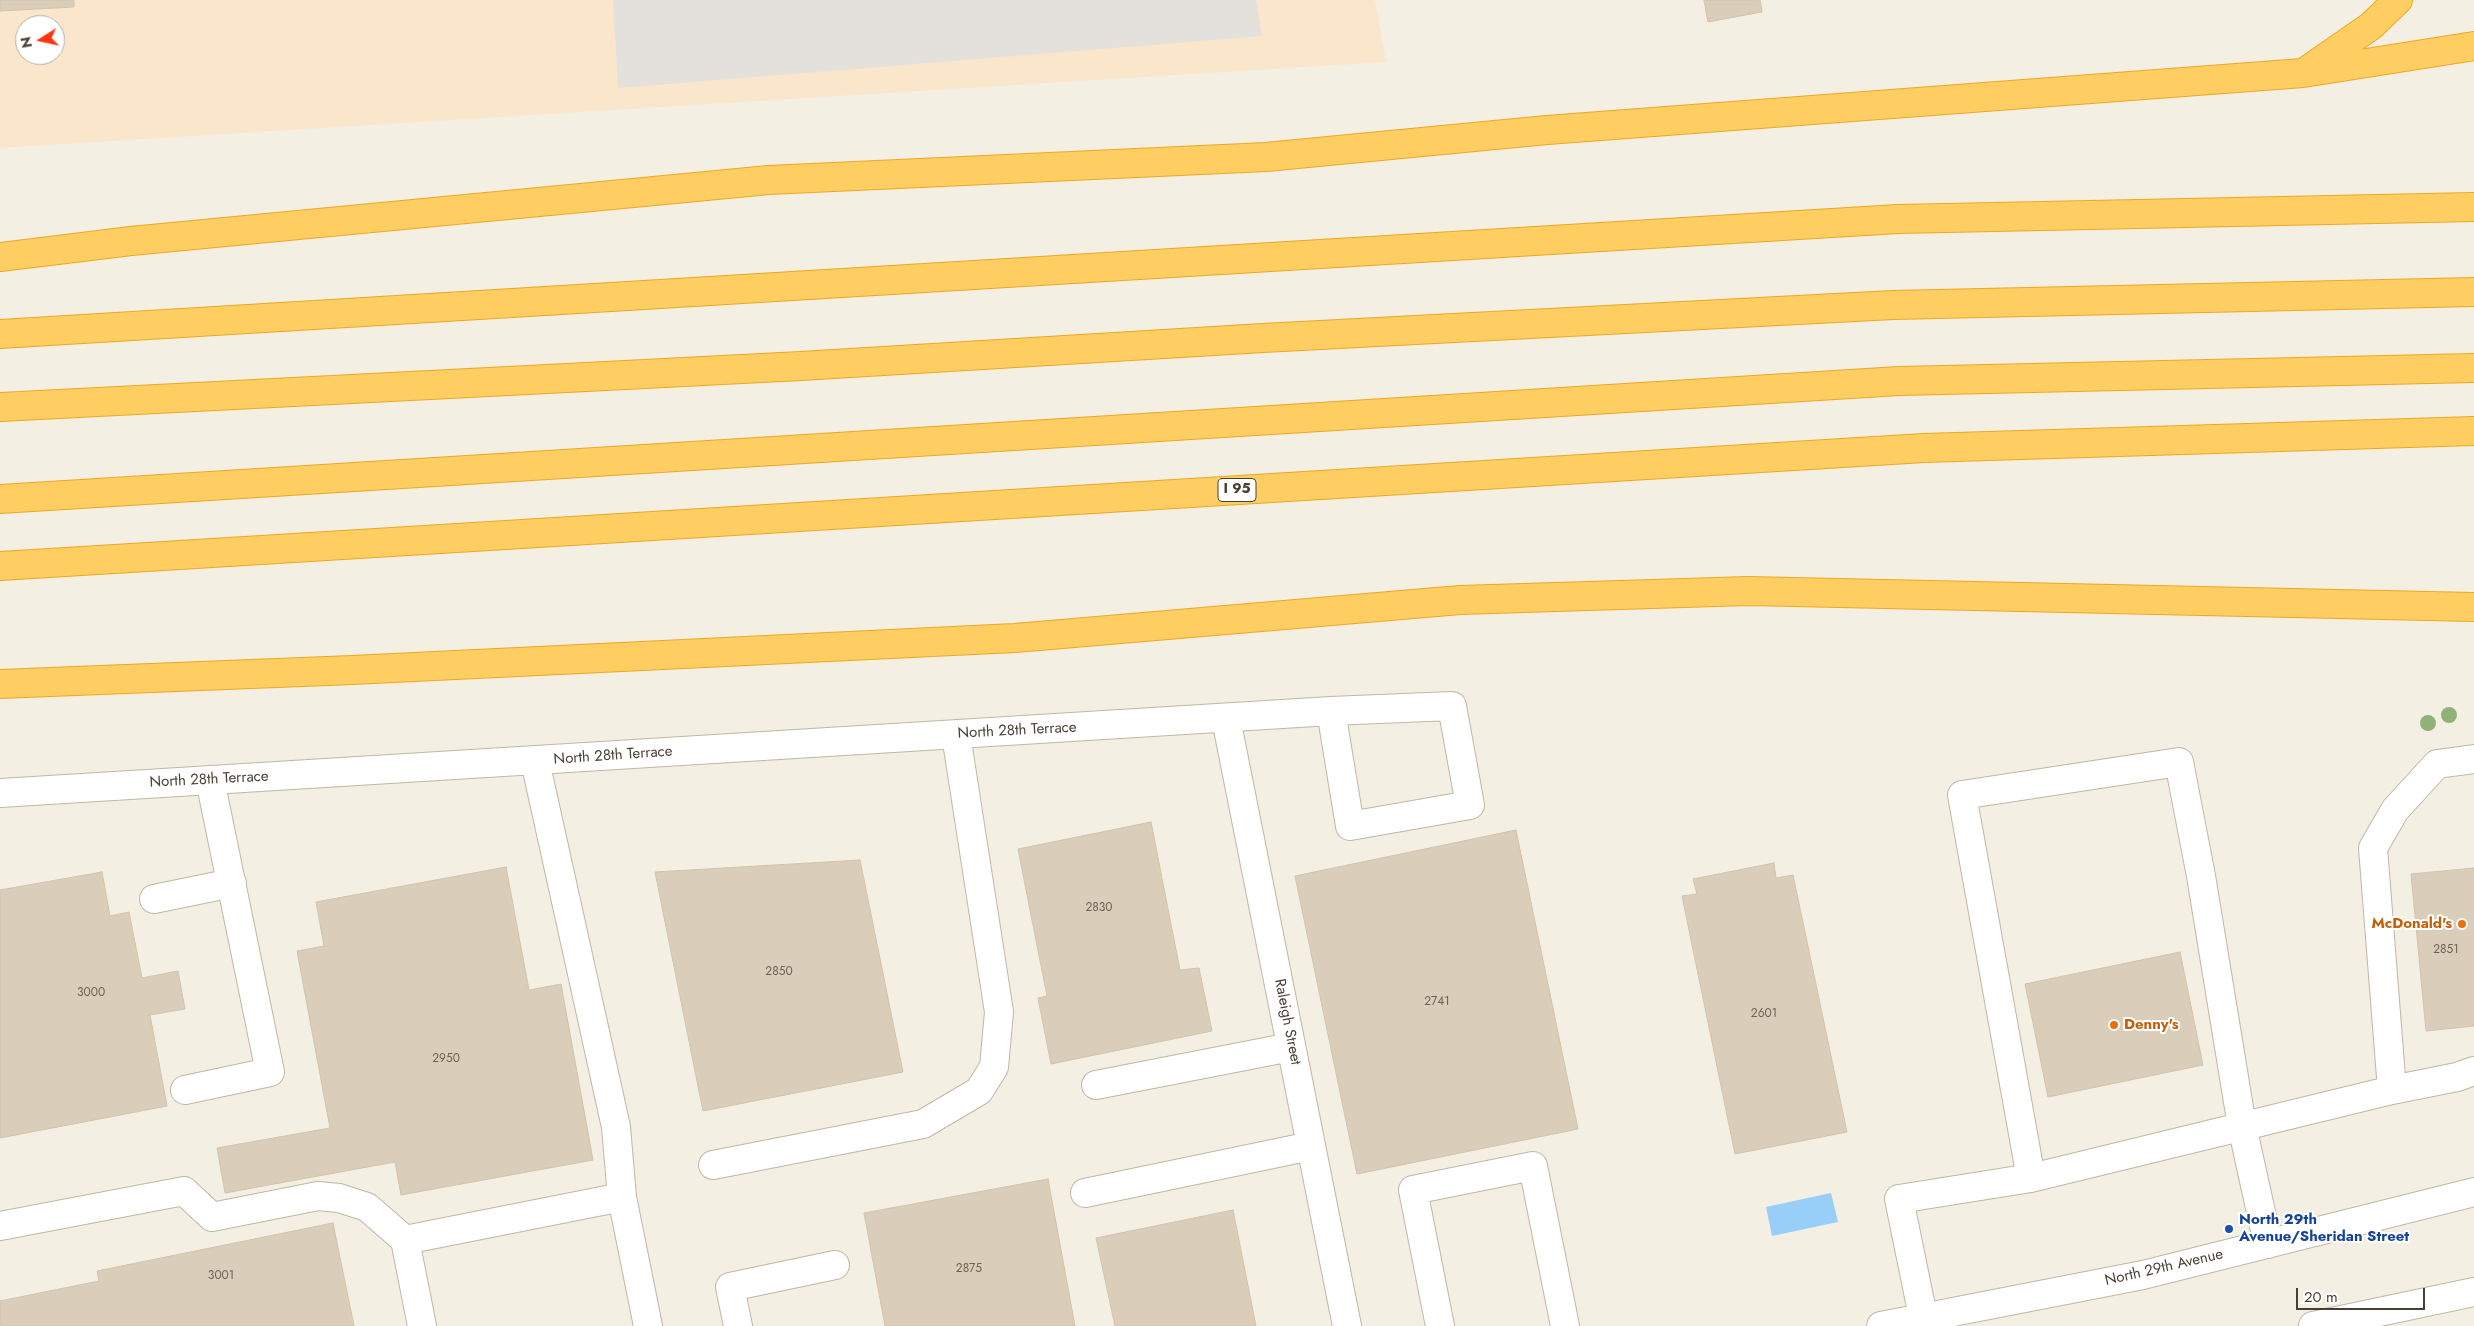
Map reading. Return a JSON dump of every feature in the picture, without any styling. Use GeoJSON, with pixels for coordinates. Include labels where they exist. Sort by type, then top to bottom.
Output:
{"type":"FeatureCollection","features":[{"type":"Feature","properties":{"kind":"highway"},"geometry":{"type":"LineString","coordinates":[[2303,73],[2371,26],[2398,0]]}},
{"type":"Feature","properties":{"kind":"highway"},"geometry":{"type":"LineString","coordinates":[[0,257],[131,241],[769,180],[1266,157],[1547,130],[2303,73],[2474,46]]}},
{"type":"Feature","properties":{"kind":"highway"},"geometry":{"type":"LineString","coordinates":[[0,334],[1898,219],[2474,207]]}},
{"type":"Feature","properties":{"kind":"highway"},"geometry":{"type":"LineString","coordinates":[[0,407],[801,366],[1263,338],[1893,305],[2474,292]]}},
{"type":"Feature","properties":{"kind":"highway"},"geometry":{"type":"LineString","coordinates":[[0,499],[1899,381],[2474,368]]}},
{"type":"Feature","properties":{"kind":"highway","name":"I 95"},"geometry":{"type":"LineString","coordinates":[[0,566],[1914,448],[2474,431]]}},
{"type":"Feature","properties":{"kind":"highway"},"geometry":{"type":"LineString","coordinates":[[0,684],[372,669],[1015,638],[1460,600],[1738,591],[2474,607]]}},
{"type":"Feature","properties":{"kind":"street","name":"North 28th Terrace"},"geometry":{"type":"LineString","coordinates":[[0,793],[1226,719],[1331,711],[1452,706],[1470,805],[1350,826],[1331,711]]}},
{"type":"Feature","properties":{"kind":"street","name":"Raleigh Street"},"geometry":{"type":"LineString","coordinates":[[1226,719],[1347,1326]]}},
{"type":"Feature","properties":{"kind":"street"},"geometry":{"type":"LineString","coordinates":[[713,1165],[923,1124],[979,1091],[994,1067],[999,1012],[956,735]]}},
{"type":"Feature","properties":{"kind":"street"},"geometry":{"type":"LineString","coordinates":[[2392,1090],[2373,848],[2395,810],[2437,764],[2474,759]]}},
{"type":"Feature","properties":{"kind":"street"},"geometry":{"type":"LineString","coordinates":[[535,761],[616,1127],[622,1197],[648,1326]]}},
{"type":"Feature","properties":{"kind":"street"},"geometry":{"type":"LineString","coordinates":[[2031,1178],[1962,795],[2179,762],[2201,876],[2242,1126],[2268,1244]]}},
{"type":"Feature","properties":{"kind":"street"},"geometry":{"type":"LineString","coordinates":[[185,1090],[270,1072],[210,780]]}},
{"type":"Feature","properties":{"kind":"street"},"geometry":{"type":"LineString","coordinates":[[154,900],[232,883]]}},
{"type":"Feature","properties":{"kind":"street"},"geometry":{"type":"LineString","coordinates":[[1096,1085],[1291,1047]]}},
{"type":"Feature","properties":{"kind":"street"},"geometry":{"type":"LineString","coordinates":[[1924,1322],[1899,1199],[2031,1178],[2392,1090],[2457,1077],[2474,1071]]}},
{"type":"Feature","properties":{"kind":"street"},"geometry":{"type":"LineString","coordinates":[[1086,1193],[1311,1146]]}},
{"type":"Feature","properties":{"kind":"street"},"geometry":{"type":"LineString","coordinates":[[1440,1326],[1413,1190],[1532,1166],[1565,1326]]}},
{"type":"Feature","properties":{"kind":"street"},"geometry":{"type":"LineString","coordinates":[[0,1226],[184,1191],[212,1217],[318,1196],[339,1198],[368,1207],[405,1240],[422,1326]]}},
{"type":"Feature","properties":{"kind":"street","name":"North 29th Avenue"},"geometry":{"type":"LineString","coordinates":[[1881,1326],[1924,1322],[2143,1275],[2474,1192]]}},
{"type":"Feature","properties":{"kind":"street"},"geometry":{"type":"LineString","coordinates":[[405,1240],[622,1197]]}},
{"type":"Feature","properties":{"kind":"street"},"geometry":{"type":"LineString","coordinates":[[738,1326],[730,1287],[835,1265]]}},
{"type":"Feature","properties":{"kind":"street"},"geometry":{"type":"LineString","coordinates":[[2313,1326],[2474,1292]]}},
{"type":"Feature","properties":{"kind":"shaded area"},"geometry":{"type":"Polygon","coordinates":[[[0,0],[1375,0],[1386,62],[0,148],[0,0]]]}},
{"type":"Feature","properties":{"kind":"shaded area"},"geometry":{"type":"Polygon","coordinates":[[[613,0],[1256,0],[1262,36],[618,88],[613,0]]]}},
{"type":"Feature","properties":{"kind":"water"},"geometry":{"type":"Polygon","coordinates":[[[1831,1193],[1838,1222],[1772,1236],[1766,1207],[1831,1193]]]}},
{"type":"Feature","properties":{"kind":"building"},"geometry":{"type":"Polygon","coordinates":[[[0,0],[74,0],[74,7],[0,11],[0,0]]]}},
{"type":"Feature","properties":{"kind":"building"},"geometry":{"type":"Polygon","coordinates":[[[1704,0],[1760,0],[1762,12],[1708,22],[1704,0]]]}},
{"type":"Feature","properties":{"kind":"building"},"geometry":{"type":"Polygon","coordinates":[[[1151,822],[1180,970],[1199,968],[1212,1031],[1051,1064],[1038,998],[1047,996],[1018,849],[1151,822]]]}},
{"type":"Feature","properties":{"kind":"building"},"geometry":{"type":"Polygon","coordinates":[[[1516,830],[1578,1129],[1357,1174],[1295,876],[1516,830]]]}},
{"type":"Feature","properties":{"kind":"building"},"geometry":{"type":"Polygon","coordinates":[[[860,860],[903,1072],[703,1111],[655,872],[860,860]]]}},
{"type":"Feature","properties":{"kind":"building"},"geometry":{"type":"Polygon","coordinates":[[[1774,863],[1776,878],[1793,875],[1847,1132],[1735,1154],[1682,896],[1697,894],[1693,879],[1774,863]]]}},
{"type":"Feature","properties":{"kind":"building"},"geometry":{"type":"Polygon","coordinates":[[[506,867],[529,990],[561,984],[593,1160],[401,1195],[395,1162],[225,1193],[217,1148],[330,1128],[297,951],[324,946],[316,902],[506,867]]]}},
{"type":"Feature","properties":{"kind":"building"},"geometry":{"type":"Polygon","coordinates":[[[2474,868],[2474,1026],[2426,1031],[2411,874],[2474,868]]]}},
{"type":"Feature","properties":{"kind":"building"},"geometry":{"type":"Polygon","coordinates":[[[102,872],[110,916],[129,912],[142,978],[178,971],[185,1009],[150,1015],[167,1106],[0,1138],[0,890],[102,872]]]}},
{"type":"Feature","properties":{"kind":"building","name":"Denny's"},"geometry":{"type":"Polygon","coordinates":[[[2180,952],[2203,1065],[2048,1097],[2025,984],[2180,952]]]}},
{"type":"Feature","properties":{"kind":"building"},"geometry":{"type":"Polygon","coordinates":[[[1048,1179],[1075,1326],[885,1326],[864,1213],[1048,1179]]]}},
{"type":"Feature","properties":{"kind":"building"},"geometry":{"type":"Polygon","coordinates":[[[1233,1210],[1256,1326],[1115,1326],[1096,1238],[1233,1210]]]}},
{"type":"Feature","properties":{"kind":"building"},"geometry":{"type":"Polygon","coordinates":[[[333,1223],[354,1326],[0,1326],[0,1301],[99,1281],[97,1271],[333,1223]]]}},
{"type":"Feature","properties":{"kind":"place","name":"McDonald's"},"geometry":{"type":"Point","coordinates":[2462,924]}},
{"type":"Feature","properties":{"kind":"place","name":"Denny's"},"geometry":{"type":"Point","coordinates":[2114,1025]}},
{"type":"Feature","properties":{"kind":"place","name":"North 29th Avenue/Sheridan Street"},"geometry":{"type":"Point","coordinates":[2229,1229]}}]}
